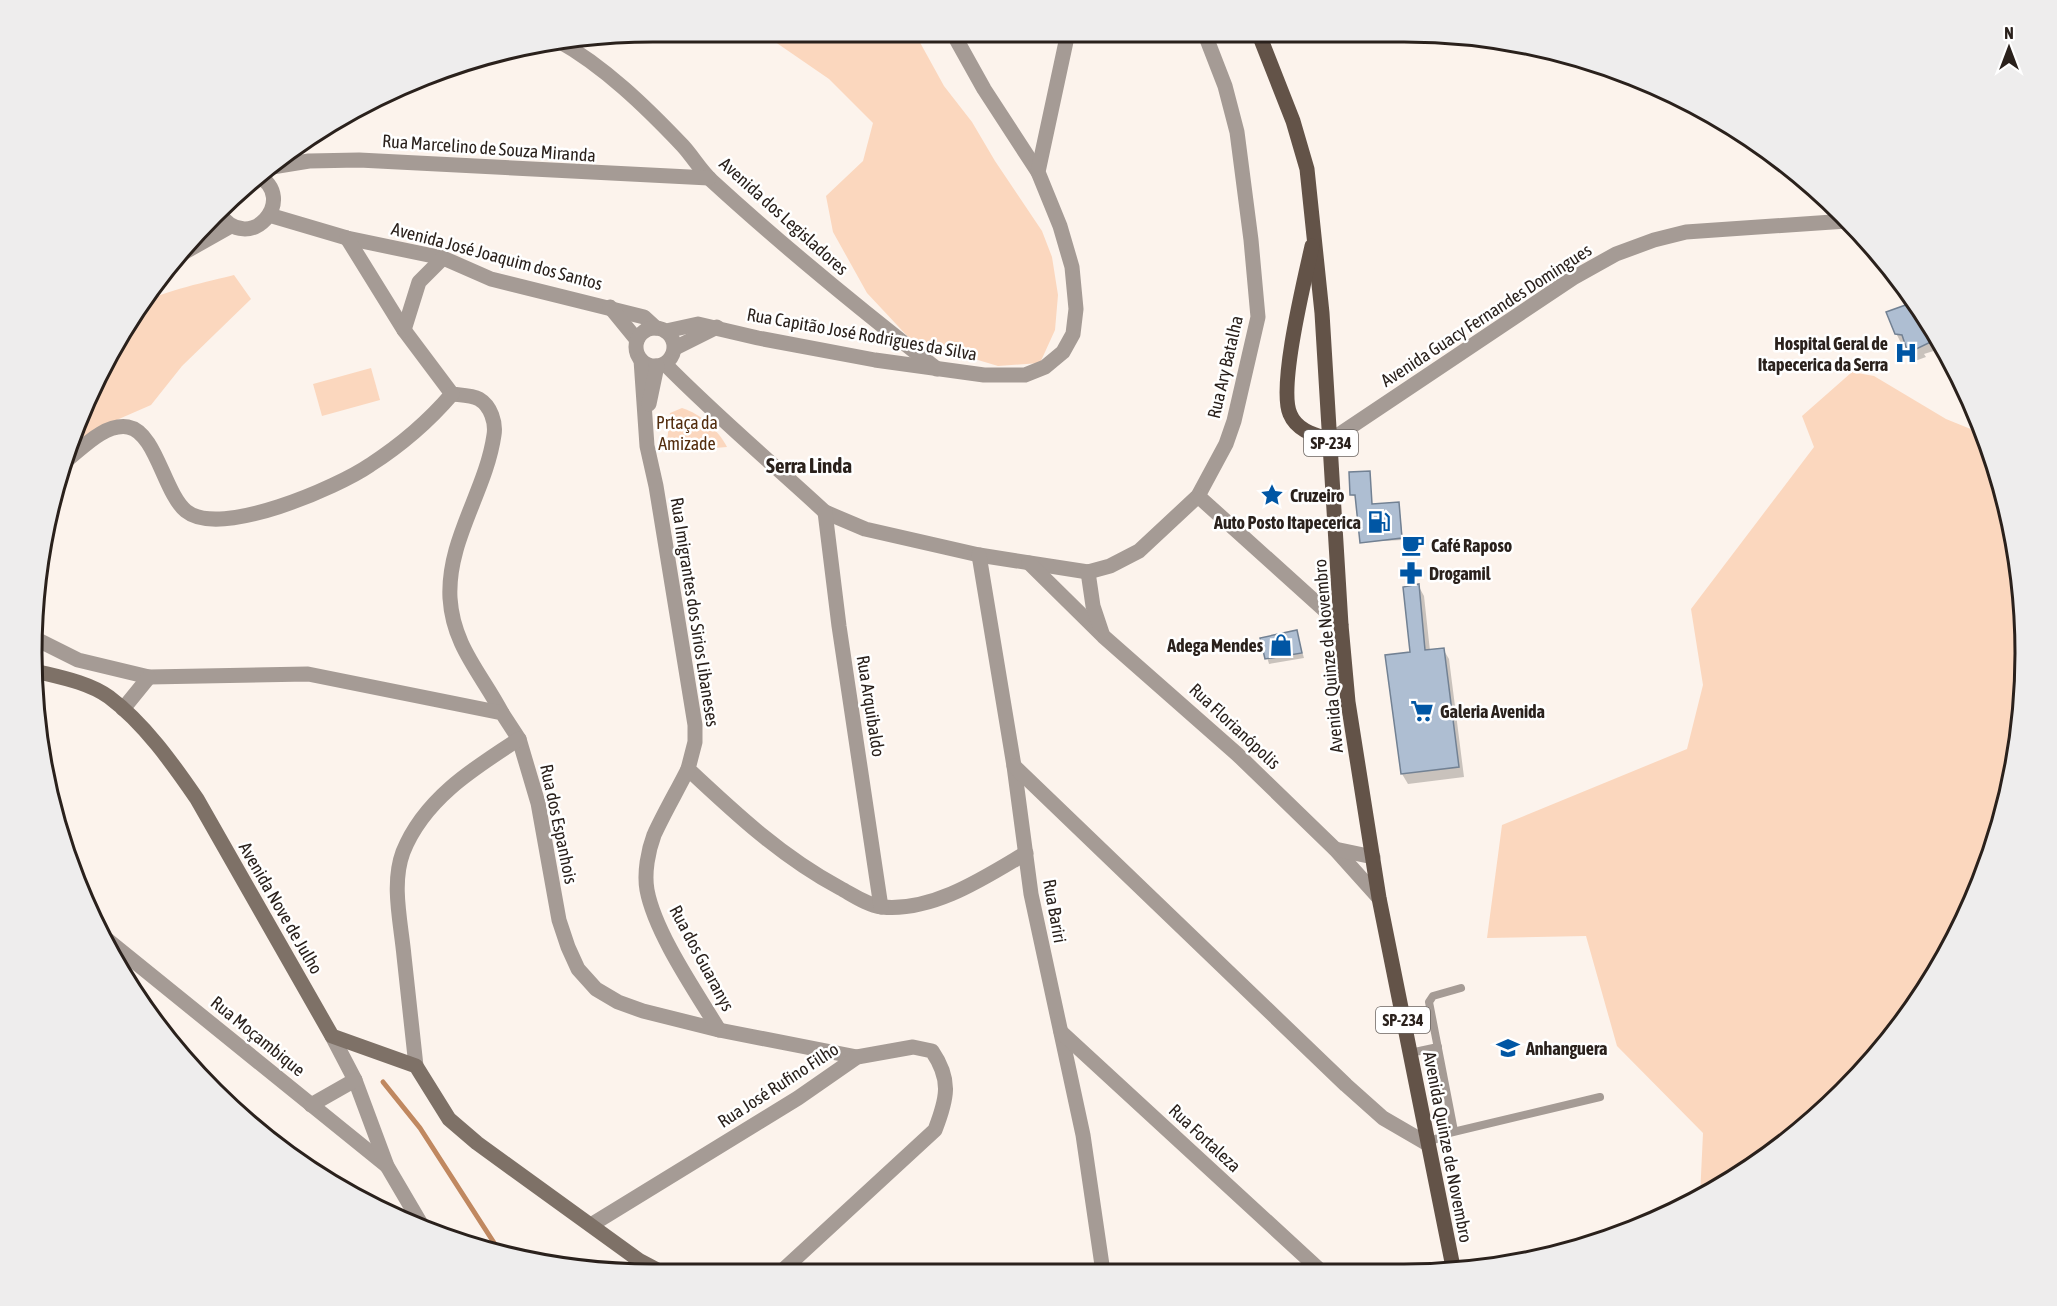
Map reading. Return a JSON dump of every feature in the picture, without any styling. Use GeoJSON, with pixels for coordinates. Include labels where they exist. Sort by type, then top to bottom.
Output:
{"type":"FeatureCollection","features":[{"type":"Feature","properties":{"kind":"main road","name":"Avenida Quinze de Novembro"},"geometry":{"type":"LineString","coordinates":[[1262,42],[1293,121],[1307,169],[1315,231],[1348,702],[1379,898],[1426,1143],[1452,1262]]}},
{"type":"Feature","properties":{"kind":"main road"},"geometry":{"type":"LineString","coordinates":[[1315,231],[1290,354],[1287,403],[1296,424],[1310,433],[1331,440]]}},
{"type":"Feature","properties":{"kind":"main road","name":"Avenida Nove de Julho"},"geometry":{"type":"LineString","coordinates":[[42,673],[69,680],[102,693],[123,709],[171,763],[197,799],[332,1036]]}},
{"type":"Feature","properties":{"kind":"main road"},"geometry":{"type":"LineString","coordinates":[[332,1036],[416,1066],[449,1119],[477,1143],[591,1225],[633,1264]]}},
{"type":"Feature","properties":{"kind":"street","name":"Rua Capitão José Rodrigues da Silva"},"geometry":{"type":"LineString","coordinates":[[661,330],[698,324],[758,338],[984,375],[1025,375],[1045,367],[1063,352],[1073,333],[1076,290],[1060,226],[1038,172],[984,89],[958,42]]}},
{"type":"Feature","properties":{"kind":"street"},"geometry":{"type":"LineString","coordinates":[[1038,172],[1066,42]]}},
{"type":"Feature","properties":{"kind":"street","name":"Rua Ary Batalha"},"geometry":{"type":"LineString","coordinates":[[1088,572],[1110,566],[1139,551],[1198,496],[1232,429],[1258,317],[1250,223],[1237,132],[1225,86],[1208,42]]}},
{"type":"Feature","properties":{"kind":"street","name":"Avenida dos Legisladores"},"geometry":{"type":"LineString","coordinates":[[570,48],[611,78],[681,143],[709,178],[862,311],[937,369]]}},
{"type":"Feature","properties":{"kind":"street","name":"Rua Marcelino de Souza Miranda"},"geometry":{"type":"LineString","coordinates":[[286,165],[309,161],[359,160],[709,178]]}},
{"type":"Feature","properties":{"kind":"street"},"geometry":{"type":"LineString","coordinates":[[224,218],[231,226],[250,229],[259,226],[269,215],[274,203],[273,193],[265,181]]}},
{"type":"Feature","properties":{"kind":"street","name":"Avenida José Joaquim dos Santos"},"geometry":{"type":"LineString","coordinates":[[269,215],[347,237],[443,258],[492,279],[644,317],[661,330]]}},
{"type":"Feature","properties":{"kind":"street","name":"Avenida Guacy Fernandes Domingues"},"geometry":{"type":"LineString","coordinates":[[1331,440],[1573,278],[1616,254],[1653,240],[1686,232],[1837,222]]}},
{"type":"Feature","properties":{"kind":"street"},"geometry":{"type":"LineString","coordinates":[[200,243],[231,226]]}},
{"type":"Feature","properties":{"kind":"street"},"geometry":{"type":"LineString","coordinates":[[75,454],[108,430],[129,427],[146,440],[177,503],[188,514],[205,519],[250,515],[295,501],[367,467],[433,416],[452,394],[404,330],[347,237]]}},
{"type":"Feature","properties":{"kind":"street"},"geometry":{"type":"LineString","coordinates":[[404,330],[419,282],[443,258]]}},
{"type":"Feature","properties":{"kind":"street","name":"Avenida José Joaquim dos Santos"},"geometry":{"type":"LineString","coordinates":[[610,307],[637,340]]}},
{"type":"Feature","properties":{"kind":"street"},"geometry":{"type":"LineString","coordinates":[[667,358],[672,338],[661,330],[645,331],[637,340],[636,351],[640,360],[667,358],[717,327]]}},
{"type":"Feature","properties":{"kind":"street"},"geometry":{"type":"LineString","coordinates":[[667,358],[704,404],[757,448],[825,512],[865,530],[979,555],[1088,572],[1093,606],[1103,636]]}},
{"type":"Feature","properties":{"kind":"street","name":"Rua Imigrantes dos Sirios Libaneses"},"geometry":{"type":"LineString","coordinates":[[644,424],[667,358]]}},
{"type":"Feature","properties":{"kind":"street","name":"Rua Imigrantes dos Sirios Libaneses"},"geometry":{"type":"LineString","coordinates":[[640,360],[644,424],[695,725],[695,742],[688,769]]}},
{"type":"Feature","properties":{"kind":"street","name":"Rua dos Espanhois"},"geometry":{"type":"LineString","coordinates":[[452,394],[478,399],[488,407],[494,420],[492,445],[454,557],[450,579],[450,601],[459,643],[519,739],[538,803],[559,920],[578,969],[596,989],[618,1002],[719,1030],[856,1057]]}},
{"type":"Feature","properties":{"kind":"street"},"geometry":{"type":"LineString","coordinates":[[1198,496],[1341,625]]}},
{"type":"Feature","properties":{"kind":"street","name":"Rua Arquibaldo"},"geometry":{"type":"LineString","coordinates":[[825,512],[839,626],[880,907]]}},
{"type":"Feature","properties":{"kind":"street","name":"Rua Bariri"},"geometry":{"type":"LineString","coordinates":[[979,555],[1014,766],[1039,941],[1083,1136],[1102,1264]]}},
{"type":"Feature","properties":{"kind":"street","name":"Rua Florianópolis"},"geometry":{"type":"LineString","coordinates":[[1029,563],[1103,636],[1237,754],[1335,849],[1379,898]]}},
{"type":"Feature","properties":{"kind":"street"},"geometry":{"type":"LineString","coordinates":[[42,642],[78,660],[149,677],[308,674],[375,686],[471,709],[502,713]]}},
{"type":"Feature","properties":{"kind":"street"},"geometry":{"type":"LineString","coordinates":[[69,680],[78,660]]}},
{"type":"Feature","properties":{"kind":"street"},"geometry":{"type":"LineString","coordinates":[[123,709],[149,677]]}},
{"type":"Feature","properties":{"kind":"street"},"geometry":{"type":"LineString","coordinates":[[416,1066],[397,878],[403,854],[414,831],[457,780],[519,739]]}},
{"type":"Feature","properties":{"kind":"street"},"geometry":{"type":"LineString","coordinates":[[1014,766],[1346,1085],[1383,1118],[1426,1143]]}},
{"type":"Feature","properties":{"kind":"street"},"geometry":{"type":"LineString","coordinates":[[688,769],[746,823],[808,871],[880,907],[933,900],[980,880],[1026,854]]}},
{"type":"Feature","properties":{"kind":"street","name":"Rua dos Guaranys"},"geometry":{"type":"LineString","coordinates":[[688,769],[654,836],[647,865],[647,889],[655,915],[686,976],[719,1030]]}},
{"type":"Feature","properties":{"kind":"street"},"geometry":{"type":"LineString","coordinates":[[1335,849],[1373,856]]}},
{"type":"Feature","properties":{"kind":"street","name":"Rua Moçambique"},"geometry":{"type":"LineString","coordinates":[[119,949],[387,1166]]}},
{"type":"Feature","properties":{"kind":"street","name":"Rua Fortaleza"},"geometry":{"type":"LineString","coordinates":[[1061,1032],[1313,1264]]}},
{"type":"Feature","properties":{"kind":"street","name":"Avenida Nove de Julho"},"geometry":{"type":"LineString","coordinates":[[332,1036],[355,1080],[387,1166],[416,1216]]}},
{"type":"Feature","properties":{"kind":"street","name":"Rua José Rufino Filho"},"geometry":{"type":"LineString","coordinates":[[591,1225],[798,1098],[856,1057],[913,1047],[932,1051],[942,1065],[946,1085],[945,1102],[935,1130],[790,1264]]}},
{"type":"Feature","properties":{"kind":"street"},"geometry":{"type":"LineString","coordinates":[[311,1105],[355,1080]]}},
{"type":"Feature","properties":{"kind":"lane"},"geometry":{"type":"LineString","coordinates":[[1454,1131],[1430,998],[1461,988]]}},
{"type":"Feature","properties":{"kind":"lane"},"geometry":{"type":"LineString","coordinates":[[1410,1053],[1438,1047]]}},
{"type":"Feature","properties":{"kind":"lane"},"geometry":{"type":"LineString","coordinates":[[1426,1143],[1454,1131],[1600,1097]]}},
{"type":"Feature","properties":{"kind":"green space"},"geometry":{"type":"Polygon","coordinates":[[[775,42],[920,42],[944,86],[972,122],[1042,231],[1052,257],[1058,295],[1055,330],[1040,363],[998,366],[911,340],[867,293],[833,232],[826,196],[863,161],[873,123],[829,79],[775,42]]]}},
{"type":"Feature","properties":{"kind":"green space"},"geometry":{"type":"Polygon","coordinates":[[[234,275],[251,299],[182,366],[151,405],[112,422],[81,439],[105,383],[145,314],[157,296],[234,275]]]}},
{"type":"Feature","properties":{"kind":"green space"},"geometry":{"type":"Polygon","coordinates":[[[371,368],[380,400],[322,416],[313,384],[371,368]]]}},
{"type":"Feature","properties":{"kind":"green space"},"geometry":{"type":"Polygon","coordinates":[[[1852,372],[1874,376],[1946,419],[1972,430],[1994,495],[2010,573],[2015,653],[2010,733],[1994,811],[1983,849],[1952,923],[1912,992],[1863,1056],[1807,1112],[1776,1138],[1700,1187],[1703,1133],[1617,1046],[1586,936],[1487,938],[1502,825],[1687,749],[1703,685],[1691,609],[1814,447],[1802,416],[1852,372]]]}},
{"type":"Feature","properties":{"kind":"green space","name":"Prtaça da Amizade"},"geometry":{"type":"Polygon","coordinates":[[[682,408],[708,423],[727,447],[666,452],[670,413],[682,408]]]}},
{"type":"Feature","properties":{"kind":"building"},"geometry":{"type":"Polygon","coordinates":[[[1906,305],[1930,343],[1908,353],[1902,335],[1895,334],[1886,312],[1906,305]]]}},
{"type":"Feature","properties":{"kind":"building","name":"Auto Posto Itapecerica"},"geometry":{"type":"Polygon","coordinates":[[[1370,471],[1372,504],[1399,502],[1402,538],[1360,543],[1355,495],[1350,495],[1349,472],[1370,471]]]}},
{"type":"Feature","properties":{"kind":"building","name":"Galeria Avenida"},"geometry":{"type":"Polygon","coordinates":[[[1419,584],[1425,650],[1444,648],[1459,767],[1401,774],[1385,655],[1410,652],[1403,587],[1419,584]]]}},
{"type":"Feature","properties":{"kind":"building","name":"Adega Mendes"},"geometry":{"type":"Polygon","coordinates":[[[1297,630],[1302,653],[1265,659],[1260,638],[1297,630]]]}},
{"type":"Feature","properties":{"kind":"waterway"},"geometry":{"type":"LineString","coordinates":[[383,1082],[420,1128],[494,1243]]}},
{"type":"Feature","properties":{"kind":"place","name":"Hospital Geral de Itapecerica da Serra"},"geometry":{"type":"Point","coordinates":[1906,353]}},
{"type":"Feature","properties":{"kind":"place","name":"Cruzeiro"},"geometry":{"type":"Point","coordinates":[1272,495]}},
{"type":"Feature","properties":{"kind":"place","name":"Auto Posto Itapecerica"},"geometry":{"type":"Point","coordinates":[1379,522]}},
{"type":"Feature","properties":{"kind":"place","name":"Café Raposo"},"geometry":{"type":"Point","coordinates":[1413,545]}},
{"type":"Feature","properties":{"kind":"place","name":"Drogamil"},"geometry":{"type":"Point","coordinates":[1411,573]}},
{"type":"Feature","properties":{"kind":"place","name":"Adega Mendes"},"geometry":{"type":"Point","coordinates":[1281,645]}},
{"type":"Feature","properties":{"kind":"place","name":"Galeria Avenida"},"geometry":{"type":"Point","coordinates":[1422,711]}},
{"type":"Feature","properties":{"kind":"place","name":"Anhanguera"},"geometry":{"type":"Point","coordinates":[1508,1048]}},
{"type":"Feature","properties":{"kind":"district","name":"Serra Linda"},"geometry":{"type":"Point","coordinates":[809,465]}}]}
